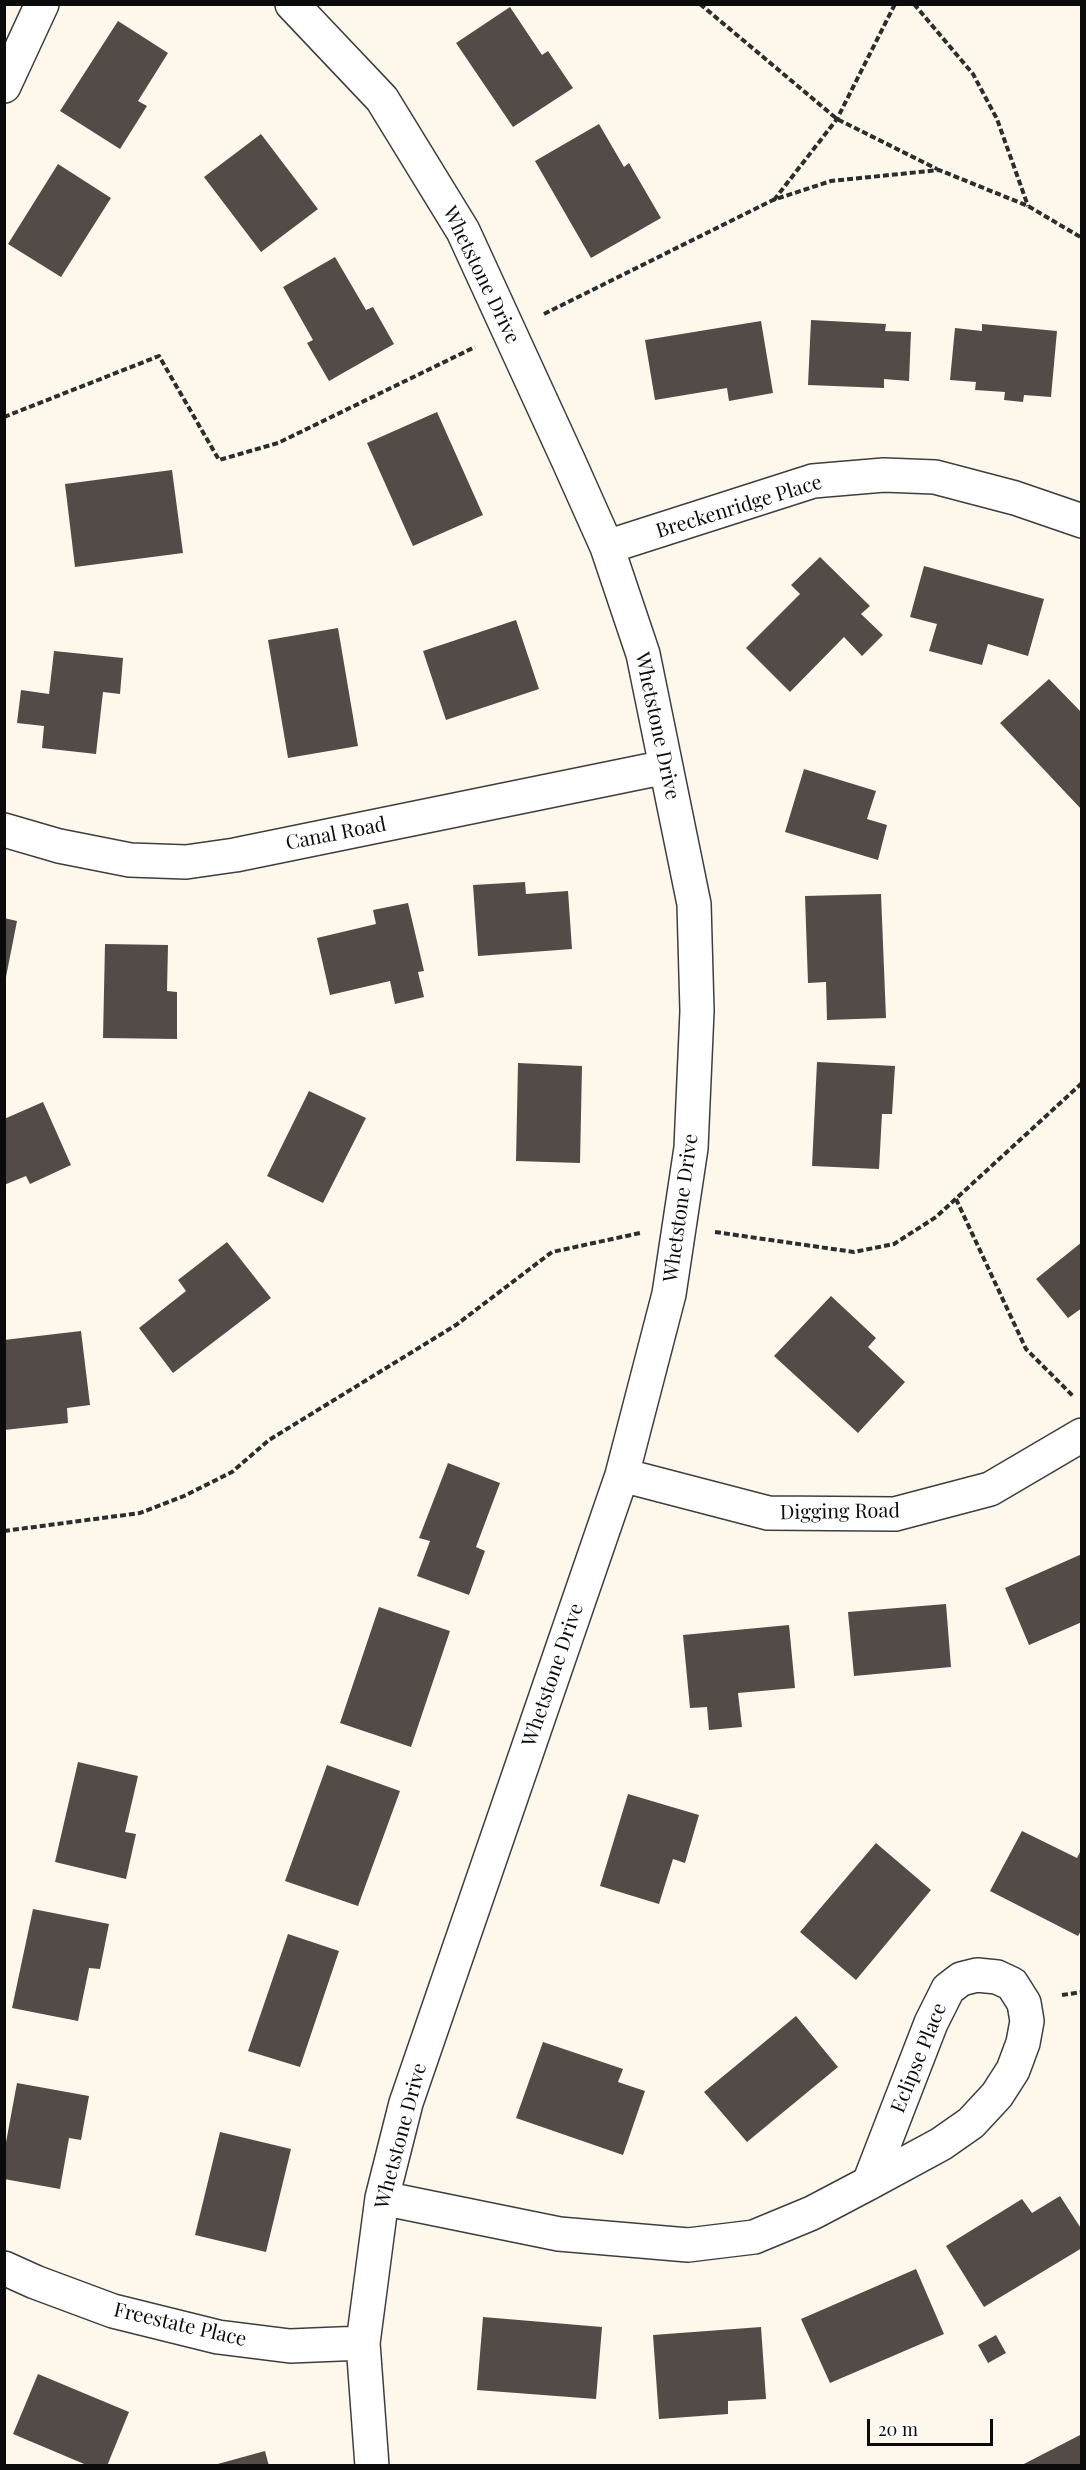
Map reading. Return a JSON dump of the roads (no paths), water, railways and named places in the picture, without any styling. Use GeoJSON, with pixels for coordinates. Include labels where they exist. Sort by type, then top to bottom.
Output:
{"type":"FeatureCollection","features":[{"type":"Feature","properties":{"kind":"street"},"geometry":{"type":"LineString","coordinates":[[4,86],[42,4]]}},
{"type":"Feature","properties":{"kind":"street","name":"Whetstone Drive"},"geometry":{"type":"LineString","coordinates":[[292,4],[382,99],[463,231],[607,547],[643,654],[693,904],[696,999],[691,1148],[669,1294],[622,1475],[406,2103],[382,2198],[363,2343],[372,2466]]}},
{"type":"Feature","properties":{"kind":"street","name":"Breckenridge Place"},"geometry":{"type":"LineString","coordinates":[[607,547],[813,481],[884,475],[935,477],[1015,498],[1082,521]]}},
{"type":"Feature","properties":{"kind":"street","name":"Canal Road"},"geometry":{"type":"LineString","coordinates":[[4,831],[59,846],[130,860],[186,862],[235,855],[666,767]]}},
{"type":"Feature","properties":{"kind":"street","name":"Digging Road"},"geometry":{"type":"LineString","coordinates":[[622,1475],[768,1513],[895,1514],[990,1489],[1082,1435]]}},
{"type":"Feature","properties":{"kind":"street","name":"Eclipse Place"},"geometry":{"type":"LineString","coordinates":[[382,2198],[559,2234],[688,2245],[754,2237],[812,2213],[869,2183],[941,2144],[972,2123],[997,2095],[1013,2070],[1023,2043],[1027,2021],[1024,2002],[1012,1984],[998,1977],[977,1975],[961,1979],[948,1989],[931,2023],[869,2183]]}},
{"type":"Feature","properties":{"kind":"street","name":"Freestate Place"},"geometry":{"type":"LineString","coordinates":[[4,2268],[113,2311],[218,2337],[290,2346],[363,2343]]}}]}
